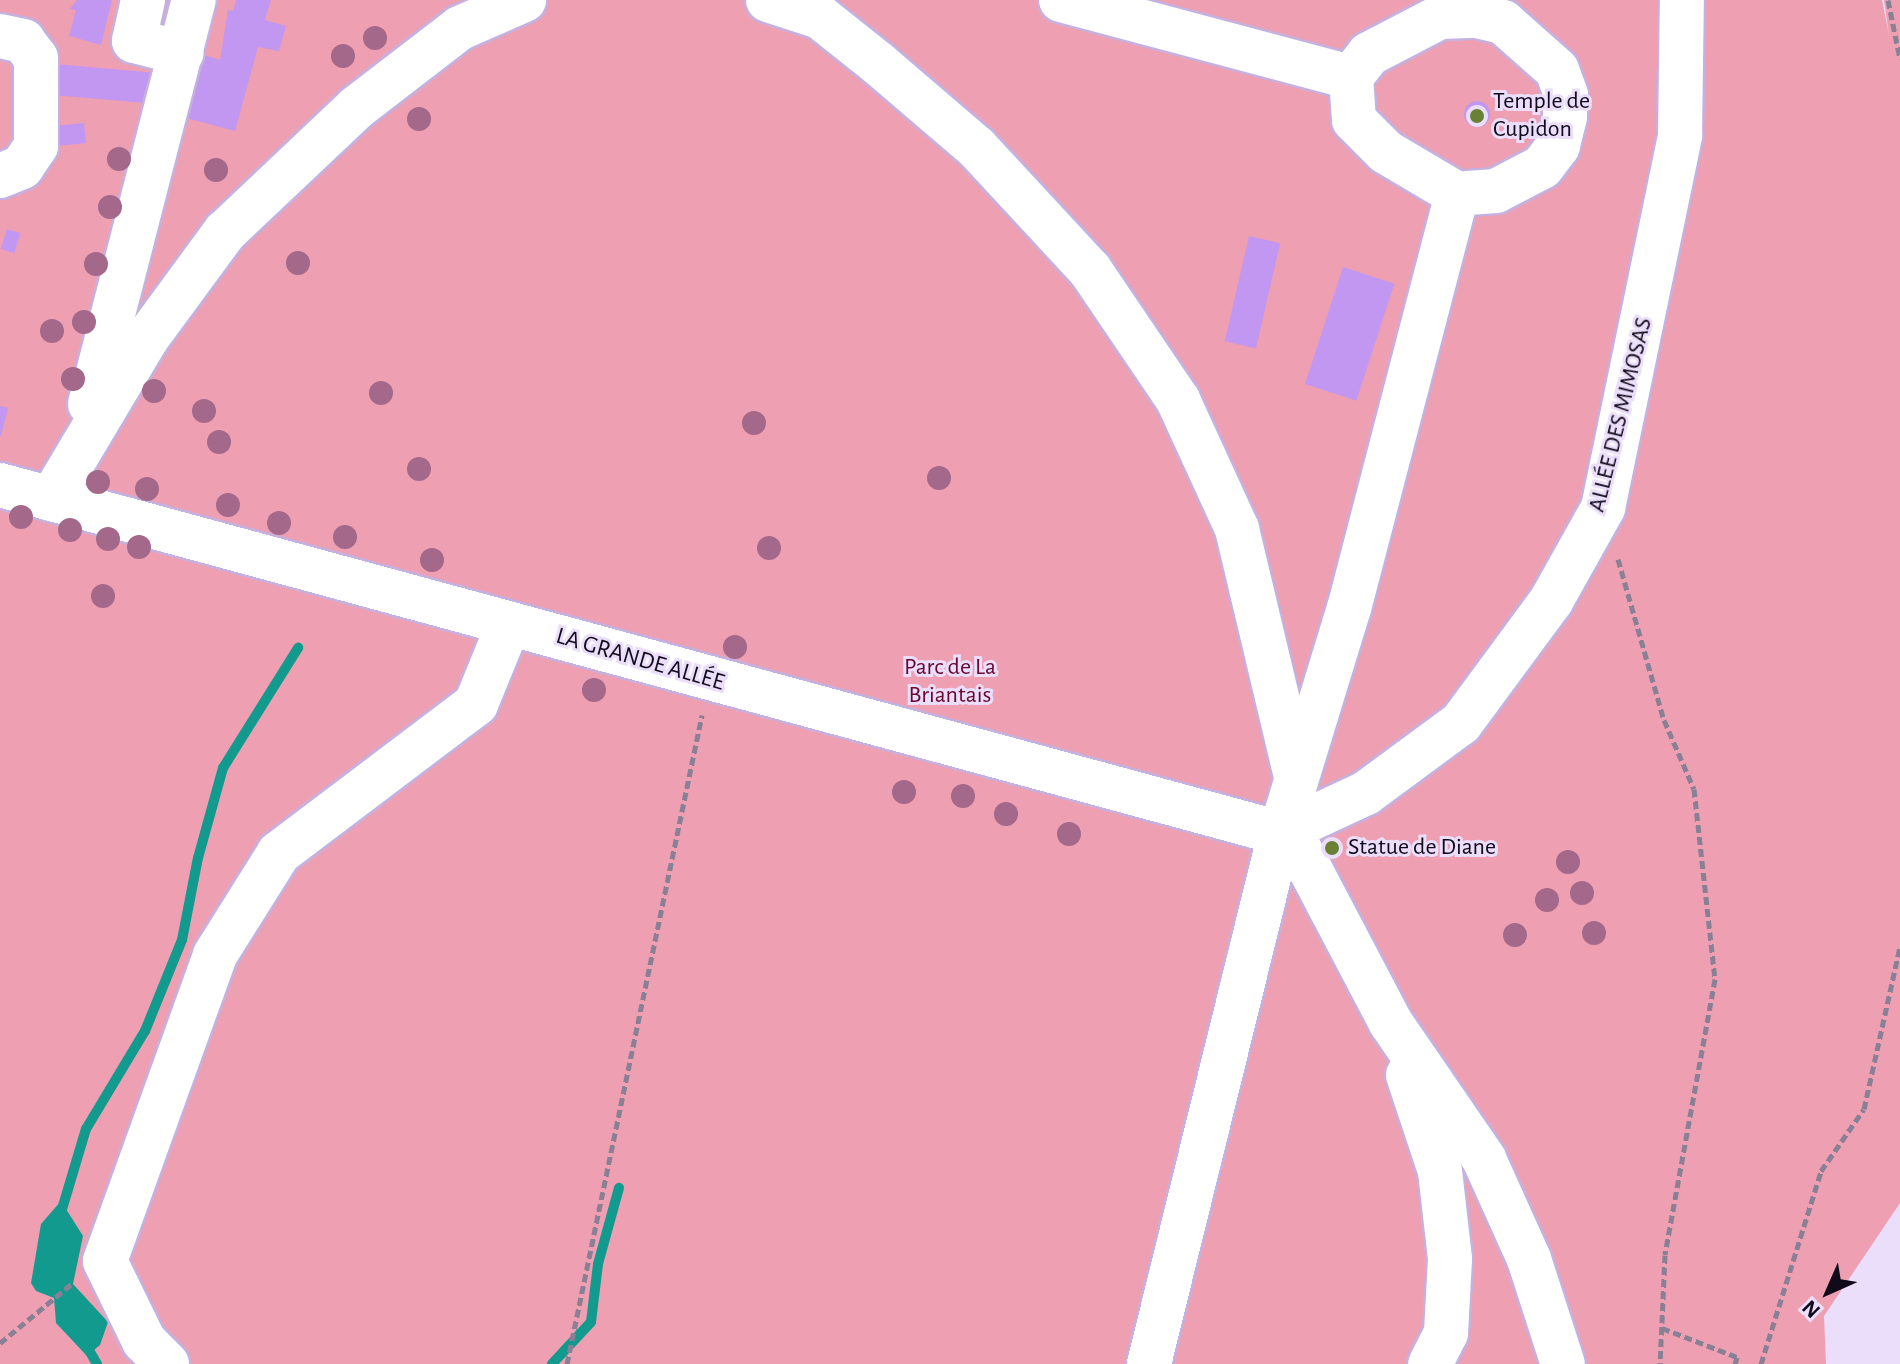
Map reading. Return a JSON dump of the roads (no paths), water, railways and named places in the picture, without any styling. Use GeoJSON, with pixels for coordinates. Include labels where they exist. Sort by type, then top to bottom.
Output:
{"type":"FeatureCollection","features":[{"type":"Feature","properties":{"kind":"lane"},"geometry":{"type":"LineString","coordinates":[[143,0],[134,41],[182,53]]}},
{"type":"Feature","properties":{"kind":"lane"},"geometry":{"type":"LineString","coordinates":[[79,448],[194,0]]}},
{"type":"Feature","properties":{"kind":"lane"},"geometry":{"type":"LineString","coordinates":[[51,499],[147,338],[225,232],[277,179],[356,108],[460,28],[524,0]]}},
{"type":"Feature","properties":{"kind":"lane"},"geometry":{"type":"LineString","coordinates":[[768,0],[826,8],[976,147],[1090,270],[1178,400],[1237,529],[1295,773]]}},
{"type":"Feature","properties":{"kind":"lane"},"geometry":{"type":"LineString","coordinates":[[1061,0],[1351,77]]}},
{"type":"Feature","properties":{"kind":"lane","name":"ALLÉE DES MIMOSAS"},"geometry":{"type":"LineString","coordinates":[[1280,833],[1366,793],[1461,723],[1551,601],[1603,508],[1680,135],[1682,0]]}},
{"type":"Feature","properties":{"kind":"lane"},"geometry":{"type":"LineString","coordinates":[[1491,9],[1557,70],[1566,95],[1558,146],[1542,167],[1496,191],[1457,194],[1386,152],[1354,120],[1351,77],[1369,54],[1398,34],[1440,17],[1491,9]]}},
{"type":"Feature","properties":{"kind":"lane"},"geometry":{"type":"LineString","coordinates":[[0,36],[23,41],[36,58],[36,146],[22,167],[0,176]]}},
{"type":"Feature","properties":{"kind":"lane"},"geometry":{"type":"LineString","coordinates":[[1149,1364],[1295,773],[1349,608],[1457,194]]}},
{"type":"Feature","properties":{"kind":"lane","name":"LA GRANDE ALLÉE"},"geometry":{"type":"LineString","coordinates":[[0,485],[1280,833]]}},
{"type":"Feature","properties":{"kind":"lane"},"geometry":{"type":"LineString","coordinates":[[167,1364],[144,1341],[105,1261],[215,955],[279,853],[476,704],[509,623]]}},
{"type":"Feature","properties":{"kind":"lane"},"geometry":{"type":"LineString","coordinates":[[1280,833],[1299,848],[1391,1023],[1484,1159],[1529,1259],[1563,1364]]}},
{"type":"Feature","properties":{"kind":"lane"},"geometry":{"type":"LineString","coordinates":[[1391,1023],[1440,1171],[1450,1259],[1446,1333],[1430,1364]]}},
{"type":"Feature","properties":{"kind":"waterway"},"geometry":{"type":"LineString","coordinates":[[60,1216],[86,1129],[145,1031],[182,940],[198,858],[223,768],[298,648]]}},
{"type":"Feature","properties":{"kind":"waterway"},"geometry":{"type":"LineString","coordinates":[[552,1364],[591,1322],[598,1264],[619,1188]]}},
{"type":"Feature","properties":{"kind":"waterway"},"geometry":{"type":"LineString","coordinates":[[86,1345],[97,1364]]}},
{"type":"Feature","properties":{"kind":"place","name":"Temple de Cupidon"},"geometry":{"type":"Point","coordinates":[1477,116]}},
{"type":"Feature","properties":{"kind":"place","name":"Statue de Diane"},"geometry":{"type":"Point","coordinates":[1332,848]}},
{"type":"Feature","properties":{"kind":"park label","name":"Parc de La Briantais"},"geometry":{"type":"Point","coordinates":[950,682]}}]}
